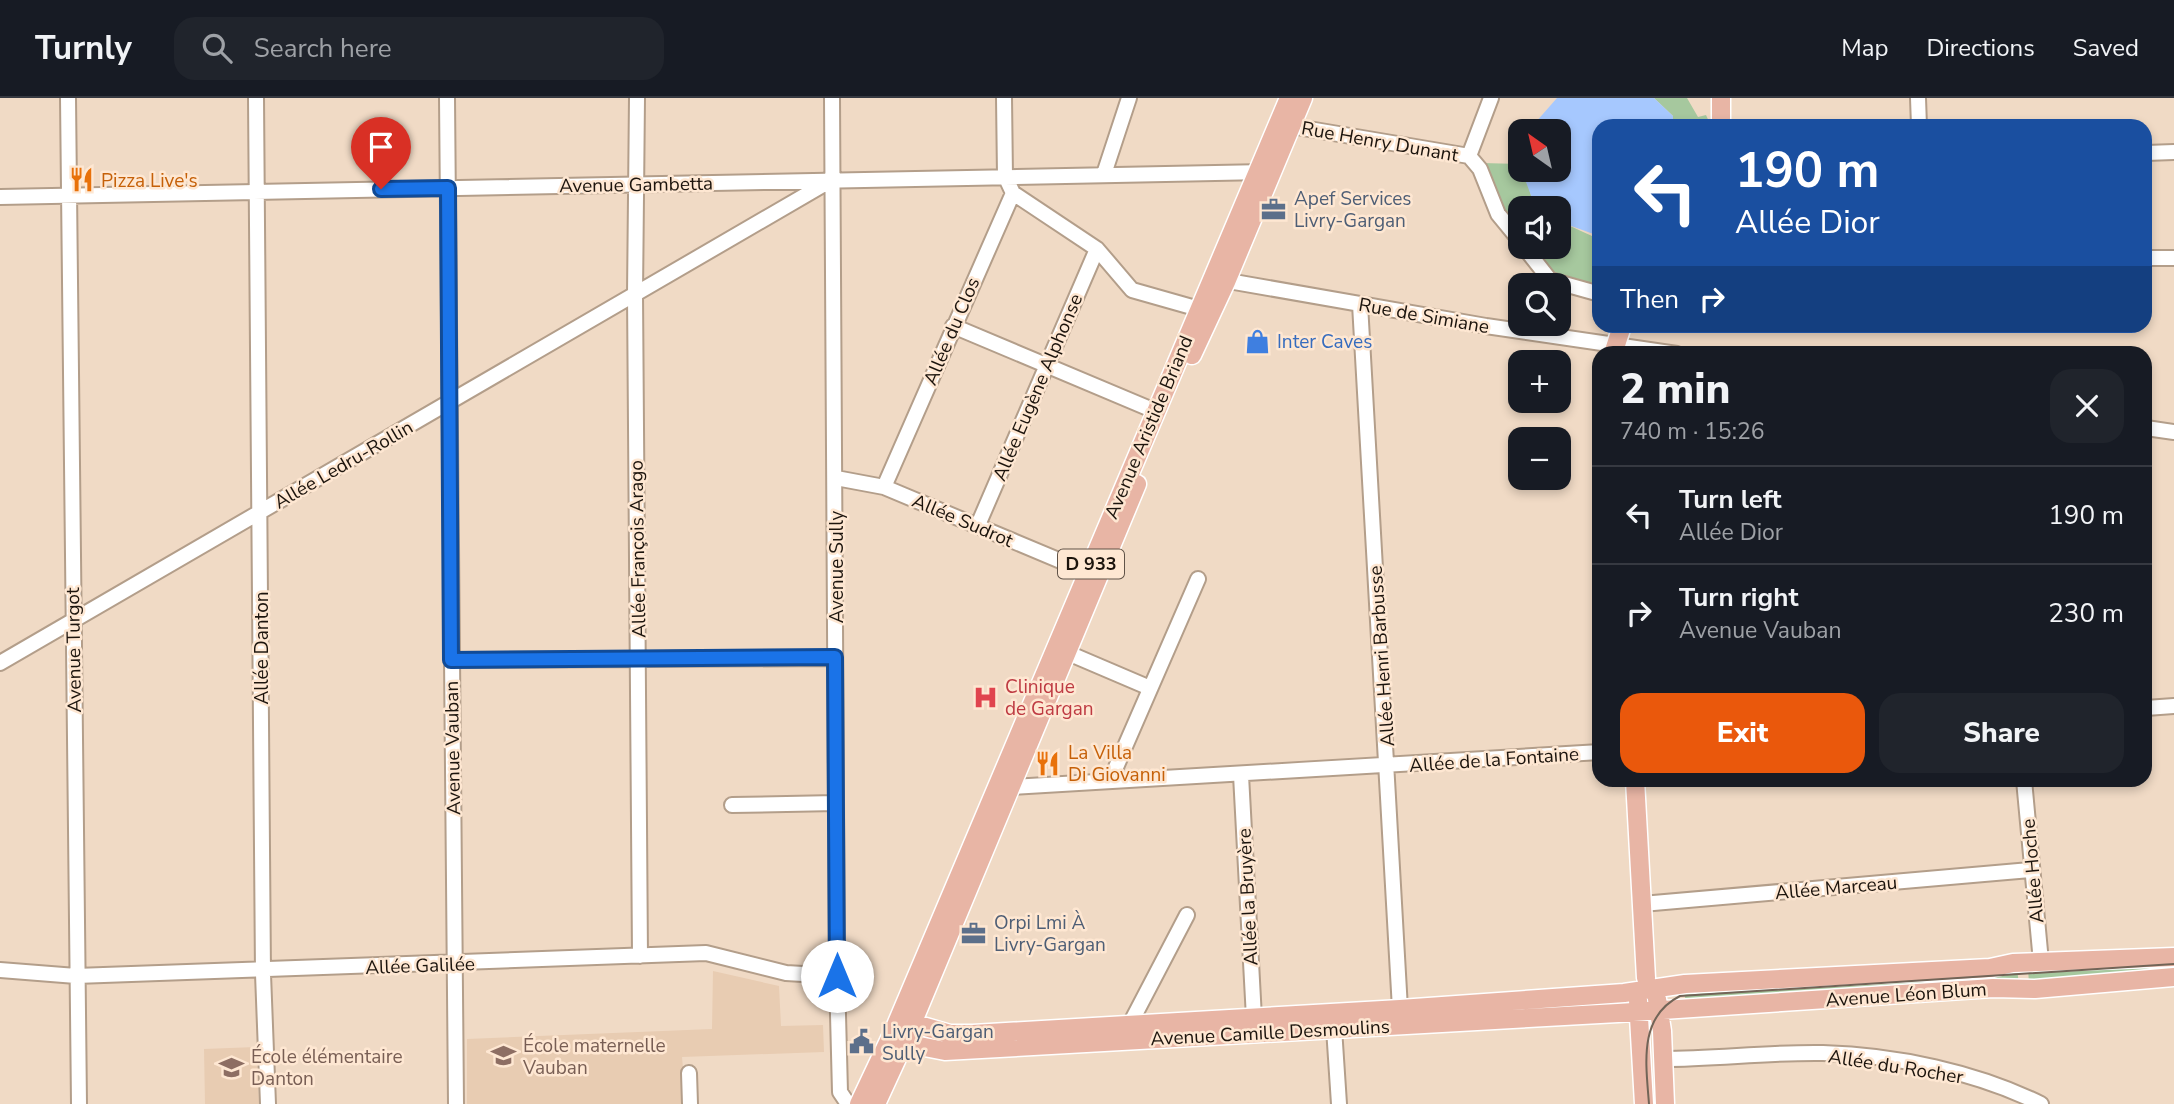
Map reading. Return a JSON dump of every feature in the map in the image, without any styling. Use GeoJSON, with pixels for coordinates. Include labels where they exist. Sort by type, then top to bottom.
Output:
{"type":"FeatureCollection","features":[{"type":"Feature","properties":{"kind":"main road","name":"Avenue Aristide Briand"},"geometry":{"type":"LineString","coordinates":[[912,1023],[1068,653],[1265,172],[1289,98]]}},
{"type":"Feature","properties":{"kind":"main road","name":"Avenue Aristide Briand"},"geometry":{"type":"LineString","coordinates":[[1265,172],[1291,126],[1303,98]]}},
{"type":"Feature","properties":{"kind":"main road"},"geometry":{"type":"LineString","coordinates":[[1721,98],[1721,119]]}},
{"type":"Feature","properties":{"kind":"main road","name":"Avenue Aristide Briand"},"geometry":{"type":"LineString","coordinates":[[876,1104],[899,1037],[1087,572],[1199,309],[1219,280]]}},
{"type":"Feature","properties":{"kind":"main road"},"geometry":{"type":"LineString","coordinates":[[1635,787],[1646,985],[1637,1011],[1644,1104]]}},
{"type":"Feature","properties":{"kind":"main road","name":"Avenue Léon Blum"},"geometry":{"type":"LineString","coordinates":[[1646,985],[2174,957]]}},
{"type":"Feature","properties":{"kind":"main road","name":"Avenue Léon Blum"},"geometry":{"type":"LineString","coordinates":[[1637,1011],[2174,977]]}},
{"type":"Feature","properties":{"kind":"main road"},"geometry":{"type":"LineString","coordinates":[[1646,985],[1660,1010],[1665,1104]]}},
{"type":"Feature","properties":{"kind":"main road","name":"Avenue Camille Desmoulins"},"geometry":{"type":"LineString","coordinates":[[912,1023],[957,1035],[1401,1009],[1646,985]]}},
{"type":"Feature","properties":{"kind":"main road","name":"Avenue Camille Desmoulins"},"geometry":{"type":"LineString","coordinates":[[899,1037],[945,1051],[1637,1011]]}},
{"type":"Feature","properties":{"kind":"main road"},"geometry":{"type":"LineString","coordinates":[[899,1037],[912,1023]]}},
{"type":"Feature","properties":{"kind":"main road","name":"Avenue Aristide Briand"},"geometry":{"type":"LineString","coordinates":[[859,1104],[899,1037]]}},
{"type":"Feature","properties":{"kind":"street","name":"Avenue Turgot"},"geometry":{"type":"LineString","coordinates":[[68,98],[67,209],[79,1104]]}},
{"type":"Feature","properties":{"kind":"street","name":"Allée Danton"},"geometry":{"type":"LineString","coordinates":[[256,98],[263,971],[268,1104]]}},
{"type":"Feature","properties":{"kind":"street","name":"Avenue Vauban"},"geometry":{"type":"LineString","coordinates":[[447,98],[456,1104]]}},
{"type":"Feature","properties":{"kind":"street","name":"Allée François Arago"},"geometry":{"type":"LineString","coordinates":[[637,98],[635,294],[640,956]]}},
{"type":"Feature","properties":{"kind":"street","name":"Avenue Sully"},"geometry":{"type":"LineString","coordinates":[[832,98],[837,976],[839,1079],[843,1100],[848,1104]]}},
{"type":"Feature","properties":{"kind":"street"},"geometry":{"type":"LineString","coordinates":[[1004,98],[1005,176],[1013,193],[1097,249],[1132,290],[1199,309]]}},
{"type":"Feature","properties":{"kind":"street"},"geometry":{"type":"LineString","coordinates":[[1104,174],[1129,98]]}},
{"type":"Feature","properties":{"kind":"street"},"geometry":{"type":"LineString","coordinates":[[1491,98],[1469,156],[1480,169],[1498,214],[1508,226]]}},
{"type":"Feature","properties":{"kind":"street"},"geometry":{"type":"LineString","coordinates":[[1918,98],[1919,119]]}},
{"type":"Feature","properties":{"kind":"street","name":"Rue Henry Dunant"},"geometry":{"type":"LineString","coordinates":[[1291,126],[1469,156]]}},
{"type":"Feature","properties":{"kind":"street"},"geometry":{"type":"LineString","coordinates":[[2152,153],[2174,152]]}},
{"type":"Feature","properties":{"kind":"street","name":"Avenue Gambetta"},"geometry":{"type":"LineString","coordinates":[[0,197],[1265,172]]}},
{"type":"Feature","properties":{"kind":"street","name":"Allée Ledru-Rollin"},"geometry":{"type":"LineString","coordinates":[[0,663],[831,180]]}},
{"type":"Feature","properties":{"kind":"street","name":"Allée du Clos"},"geometry":{"type":"LineString","coordinates":[[884,487],[1013,193]]}},
{"type":"Feature","properties":{"kind":"street","name":"Allée Eugène Alphonse"},"geometry":{"type":"LineString","coordinates":[[978,525],[1097,249]]}},
{"type":"Feature","properties":{"kind":"street"},"geometry":{"type":"LineString","coordinates":[[2152,258],[2174,258]]}},
{"type":"Feature","properties":{"kind":"street"},"geometry":{"type":"LineString","coordinates":[[1533,259],[1550,280],[1592,292]]}},
{"type":"Feature","properties":{"kind":"street","name":"Rue de Simiane"},"geometry":{"type":"LineString","coordinates":[[1219,280],[1486,326],[1594,340],[1606,346]]}},
{"type":"Feature","properties":{"kind":"street","name":"Allée Henri Barbusse"},"geometry":{"type":"LineString","coordinates":[[1360,304],[1401,1009]]}},
{"type":"Feature","properties":{"kind":"street"},"geometry":{"type":"LineString","coordinates":[[953,326],[1155,411]]}},
{"type":"Feature","properties":{"kind":"street"},"geometry":{"type":"LineString","coordinates":[[2152,429],[2174,432]]}},
{"type":"Feature","properties":{"kind":"street","name":"Allée Sudrot"},"geometry":{"type":"LineString","coordinates":[[836,478],[884,487],[1087,572]]}},
{"type":"Feature","properties":{"kind":"street"},"geometry":{"type":"LineString","coordinates":[[1110,781],[1198,579]]}},
{"type":"Feature","properties":{"kind":"street"},"geometry":{"type":"LineString","coordinates":[[1068,653],[1150,688]]}},
{"type":"Feature","properties":{"kind":"street"},"geometry":{"type":"LineString","coordinates":[[451,660],[835,657]]}},
{"type":"Feature","properties":{"kind":"street"},"geometry":{"type":"LineString","coordinates":[[2152,708],[2174,706]]}},
{"type":"Feature","properties":{"kind":"street","name":"Allée de la Fontaine"},"geometry":{"type":"LineString","coordinates":[[1012,787],[1592,752]]}},
{"type":"Feature","properties":{"kind":"street","name":"Allée la Bruyère"},"geometry":{"type":"LineString","coordinates":[[1241,775],[1254,1018]]}},
{"type":"Feature","properties":{"kind":"street","name":"Allée Hoche"},"geometry":{"type":"LineString","coordinates":[[2025,787],[2041,962]]}},
{"type":"Feature","properties":{"kind":"street"},"geometry":{"type":"LineString","coordinates":[[732,805],[836,803]]}},
{"type":"Feature","properties":{"kind":"street","name":"Allée Marceau"},"geometry":{"type":"LineString","coordinates":[[1642,904],[2031,870]]}},
{"type":"Feature","properties":{"kind":"street"},"geometry":{"type":"LineString","coordinates":[[1129,1026],[1187,915]]}},
{"type":"Feature","properties":{"kind":"street","name":"Allée Galilée"},"geometry":{"type":"LineString","coordinates":[[0,970],[76,976],[706,953],[786,973],[837,976]]}},
{"type":"Feature","properties":{"kind":"street"},"geometry":{"type":"LineString","coordinates":[[1334,1028],[1339,1104]]}},
{"type":"Feature","properties":{"kind":"street","name":"Allée du Rocher"},"geometry":{"type":"LineString","coordinates":[[1662,1059],[1848,1055],[1980,1079],[2041,1104]]}},
{"type":"Feature","properties":{"kind":"street"},"geometry":{"type":"LineString","coordinates":[[689,1073],[690,1104]]}},
{"type":"Feature","properties":{"kind":"street","name":"Avenue Sully"},"geometry":{"type":"LineString","coordinates":[[834,1104],[839,1079]]}},
{"type":"Feature","properties":{"kind":"shaded area"},"geometry":{"type":"Polygon","coordinates":[[[713,971],[779,986],[781,1026],[823,1025],[824,1052],[682,1057],[686,1104],[467,1104],[467,1039],[712,1029],[713,971]]]}},
{"type":"Feature","properties":{"kind":"shaded area","name":"École élémentaire Danton"},"geometry":{"type":"Polygon","coordinates":[[[256,1047],[259,1104],[205,1104],[204,1049],[256,1047]]]}},
{"type":"Feature","properties":{"kind":"green space"},"geometry":{"type":"Polygon","coordinates":[[[1654,98],[1687,98],[1698,117],[1706,115],[1708,119],[1673,119],[1654,98]]]}},
{"type":"Feature","properties":{"kind":"green space"},"geometry":{"type":"Polygon","coordinates":[[[1481,163],[1508,164],[1508,182],[1527,182],[1531,196],[1508,196],[1508,218],[1481,163]]]}},
{"type":"Feature","properties":{"kind":"green space"},"geometry":{"type":"Polygon","coordinates":[[[1571,226],[1592,236],[1592,288],[1571,281],[1571,273],[1552,273],[1541,259],[1571,259],[1571,226]]]}},
{"type":"Feature","properties":{"kind":"green space"},"geometry":{"type":"Polygon","coordinates":[[[2174,961],[2174,972],[2029,984],[2028,968],[2174,961]]]}},
{"type":"Feature","properties":{"kind":"green space"},"geometry":{"type":"Polygon","coordinates":[[[2017,968],[2019,985],[1687,1005],[1683,989],[2017,968]]]}},
{"type":"Feature","properties":{"kind":"water"},"geometry":{"type":"Polygon","coordinates":[[[1557,98],[1654,98],[1673,116],[1673,119],[1592,119],[1592,233],[1571,226],[1571,196],[1531,196],[1526,182],[1572,182],[1572,119],[1539,119],[1557,98]]]}},
{"type":"Feature","properties":{"kind":"tram line"},"geometry":{"type":"LineString","coordinates":[[1649,1104],[1646,1058],[1651,1029],[1666,1005],[1680,996],[2174,964]]}},
{"type":"Feature","properties":{"kind":"place","name":"Pizza Live's"},"geometry":{"type":"Point","coordinates":[81,180]}},
{"type":"Feature","properties":{"kind":"place","name":"Apef Services Livry-Gargan"},"geometry":{"type":"Point","coordinates":[1274,209]}},
{"type":"Feature","properties":{"kind":"place","name":"Inter Caves"},"geometry":{"type":"Point","coordinates":[1257,341]}},
{"type":"Feature","properties":{"kind":"place","name":"Clinique de Gargan"},"geometry":{"type":"Point","coordinates":[985,697]}},
{"type":"Feature","properties":{"kind":"place","name":"La Villa Di Giovanni"},"geometry":{"type":"Point","coordinates":[1048,763]}},
{"type":"Feature","properties":{"kind":"place","name":"Orpi Lmi À Livry-Gargan"},"geometry":{"type":"Point","coordinates":[974,933]}},
{"type":"Feature","properties":{"kind":"place","name":"Livry-Gargan Sully"},"geometry":{"type":"Point","coordinates":[862,1042]}},
{"type":"Feature","properties":{"kind":"place","name":"École maternelle Vauban"},"geometry":{"type":"Point","coordinates":[503,1056]}},
{"type":"Feature","properties":{"kind":"place","name":"École élémentaire Danton"},"geometry":{"type":"Point","coordinates":[231,1067]}},
{"type":"Feature","properties":{"kind":"route"},"geometry":{"type":"LineString","coordinates":[[381,189],[448,188],[446,235],[451,660],[835,657],[837,976]]}}]}
